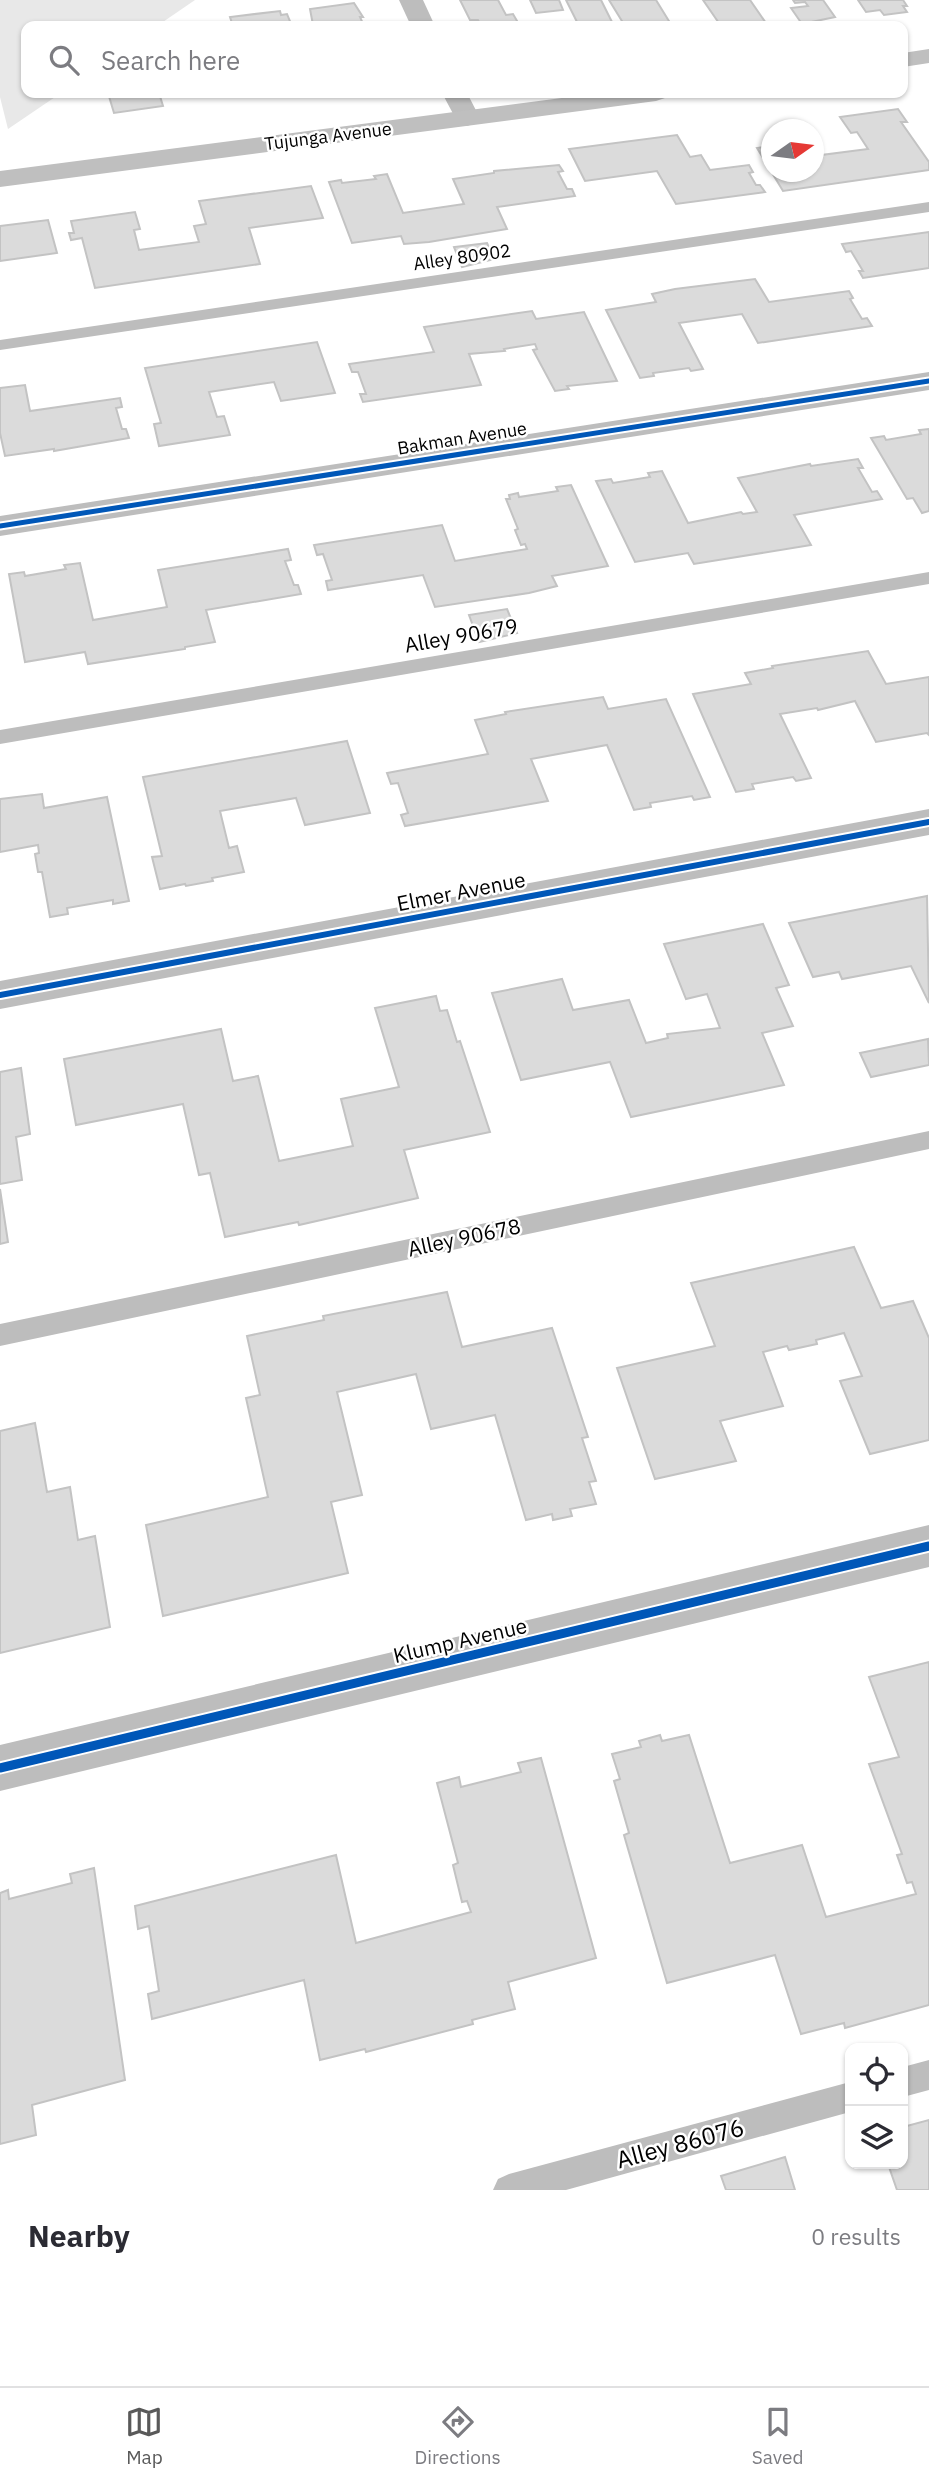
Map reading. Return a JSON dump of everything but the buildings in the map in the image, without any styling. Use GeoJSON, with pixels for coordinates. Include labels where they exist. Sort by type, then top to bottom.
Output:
{"type":"FeatureCollection","features":[{"type":"Feature","properties":{"kind":"street"},"geometry":{"type":"LineString","coordinates":[[411,0],[421,21]]}},
{"type":"Feature","properties":{"kind":"street"},"geometry":{"type":"LineString","coordinates":[[457,98],[467,118]]}},
{"type":"Feature","properties":{"kind":"street","name":"Tujunga Avenue"},"geometry":{"type":"LineString","coordinates":[[0,179],[618,98]]}},
{"type":"Feature","properties":{"kind":"street","name":"Bakman Avenue"},"geometry":{"type":"LineString","coordinates":[[0,526],[929,381]]}},
{"type":"Feature","properties":{"kind":"street","name":"Elmer Avenue"},"geometry":{"type":"LineString","coordinates":[[0,995],[929,822]]}},
{"type":"Feature","properties":{"kind":"street","name":"Klump Avenue"},"geometry":{"type":"LineString","coordinates":[[0,1768],[929,1546]]}},
{"type":"Feature","properties":{"kind":"lane","name":"Alley 80902"},"geometry":{"type":"LineString","coordinates":[[0,345],[929,207]]}},
{"type":"Feature","properties":{"kind":"lane","name":"Alley 90679"},"geometry":{"type":"LineString","coordinates":[[0,737],[929,578]]}},
{"type":"Feature","properties":{"kind":"lane","name":"Alley 90678"},"geometry":{"type":"LineString","coordinates":[[0,1335],[929,1140]]}},
{"type":"Feature","properties":{"kind":"lane"},"geometry":{"type":"LineString","coordinates":[[908,2081],[929,2075]]}},
{"type":"Feature","properties":{"kind":"lane","name":"Alley 86076"},"geometry":{"type":"LineString","coordinates":[[509,2190],[845,2097]]}},
{"type":"Feature","properties":{"kind":"shaded area"},"geometry":{"type":"Polygon","coordinates":[[[0,0],[195,0],[164,21],[21,21],[21,98],[54,98],[8,129],[0,97],[0,0]]]}},
{"type":"Feature","properties":{"kind":"cycle path"},"geometry":{"type":"LineString","coordinates":[[0,526],[929,381]]}},
{"type":"Feature","properties":{"kind":"cycle path"},"geometry":{"type":"LineString","coordinates":[[0,995],[929,822]]}},
{"type":"Feature","properties":{"kind":"cycle path"},"geometry":{"type":"LineString","coordinates":[[0,1768],[929,1546]]}}]}
